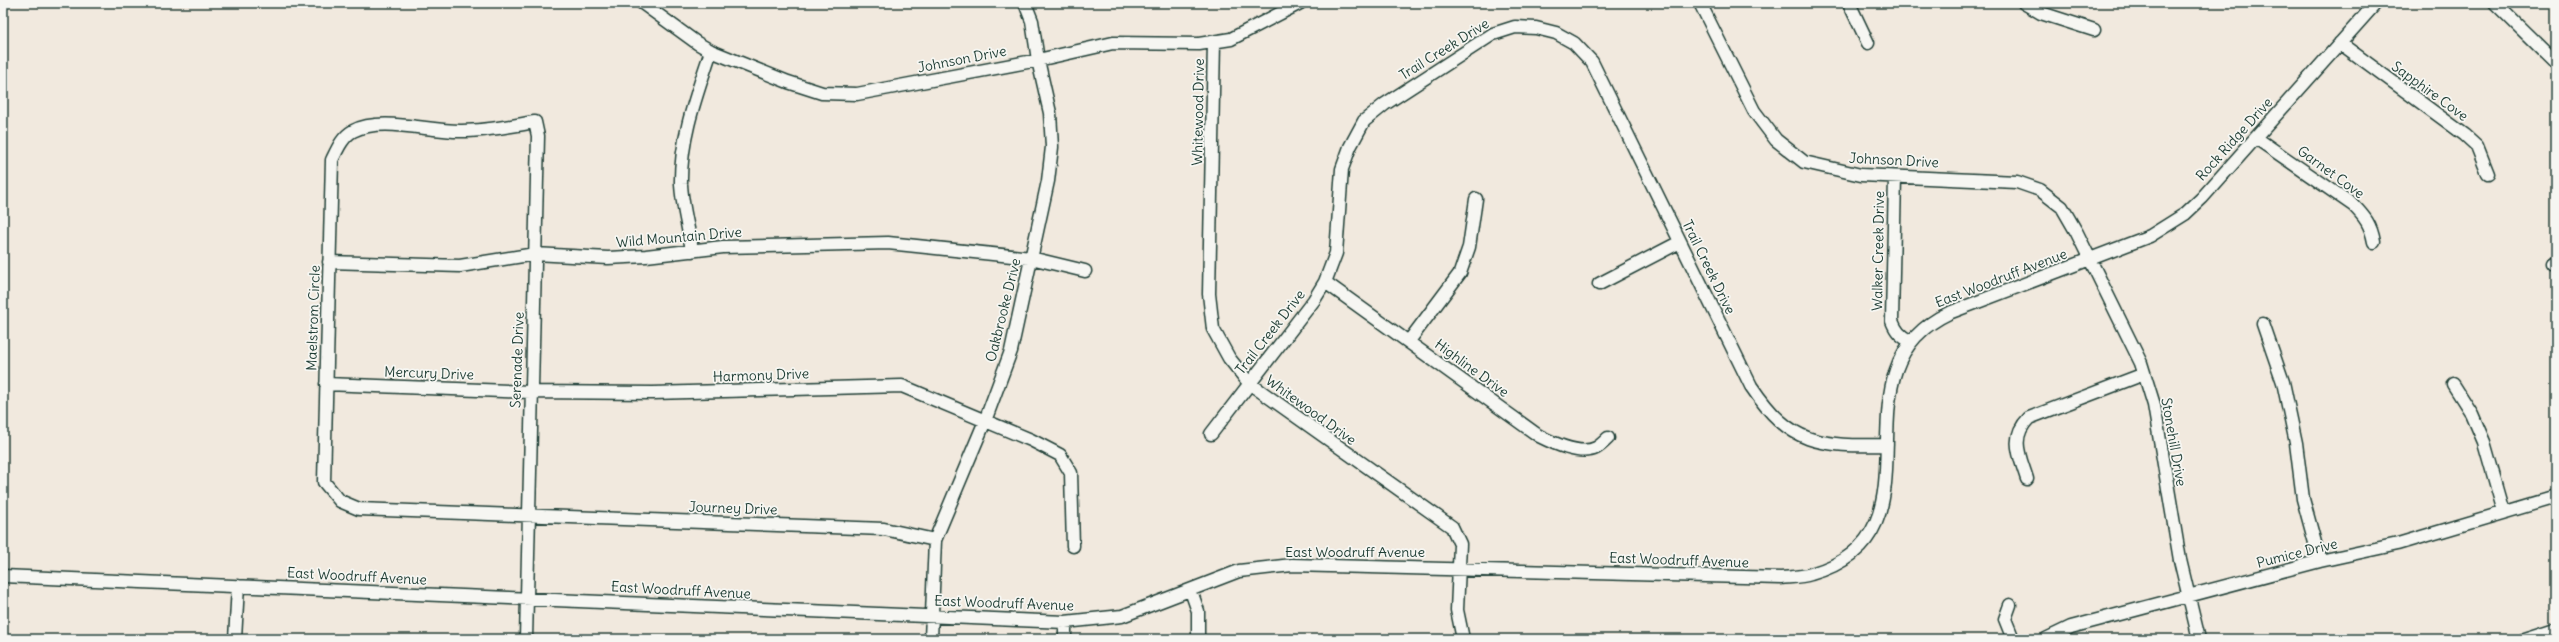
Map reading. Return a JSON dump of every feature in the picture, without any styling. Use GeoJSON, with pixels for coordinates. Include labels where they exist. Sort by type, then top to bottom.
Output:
{"type":"FeatureCollection","features":[{"type":"Feature","properties":{"kind":"street","name":"Johnson Drive"},"geometry":{"type":"LineString","coordinates":[[642,3],[697,43],[711,51],[788,82],[822,93],[857,94],[1038,60],[1113,43],[1153,45],[1214,42],[1231,39],[1300,3]]}},
{"type":"Feature","properties":{"kind":"street","name":"Oakbrooke Drive"},"geometry":{"type":"LineString","coordinates":[[931,639],[935,540],[985,421],[1010,351],[1048,181],[1052,147],[1050,113],[1038,60],[1032,21],[1025,3]]}},
{"type":"Feature","properties":{"kind":"street","name":"Johnson Drive"},"geometry":{"type":"LineString","coordinates":[[1700,3],[1754,111],[1776,140],[1804,162],[1861,175],[1989,179],[2017,182],[2040,190],[2062,207],[2090,260]]}},
{"type":"Feature","properties":{"kind":"street"},"geometry":{"type":"LineString","coordinates":[[1849,3],[1868,43]]}},
{"type":"Feature","properties":{"kind":"street"},"geometry":{"type":"LineString","coordinates":[[2024,3],[2041,13],[2094,30]]}},
{"type":"Feature","properties":{"kind":"street","name":"Rock Ridge Drive"},"geometry":{"type":"LineString","coordinates":[[2090,260],[2150,236],[2185,214],[2256,138],[2376,3]]}},
{"type":"Feature","properties":{"kind":"street"},"geometry":{"type":"LineString","coordinates":[[2495,3],[2556,63]]}},
{"type":"Feature","properties":{"kind":"street","name":"Trail Creek Drive"},"geometry":{"type":"LineString","coordinates":[[1211,434],[1248,383],[1314,300],[1325,282],[1336,253],[1339,238],[1342,169],[1350,147],[1364,121],[1385,104],[1493,34],[1515,27],[1536,28],[1556,33],[1574,43],[1592,62],[1751,386],[1767,410],[1780,424],[1815,441],[1837,446],[1887,445]]}},
{"type":"Feature","properties":{"kind":"street","name":"Whitewood Drive"},"geometry":{"type":"LineString","coordinates":[[1214,42],[1209,294],[1213,329],[1229,358],[1248,383],[1452,527],[1460,544],[1457,610],[1463,639]]}},
{"type":"Feature","properties":{"kind":"street","name":"Sapphire Cove"},"geometry":{"type":"LineString","coordinates":[[2340,43],[2465,135],[2477,146],[2488,174]]}},
{"type":"Feature","properties":{"kind":"street"},"geometry":{"type":"LineString","coordinates":[[692,251],[681,185],[683,151],[689,122],[711,51]]}},
{"type":"Feature","properties":{"kind":"street","name":"Serenade Drive"},"geometry":{"type":"LineString","coordinates":[[526,639],[538,136],[535,122]]}},
{"type":"Feature","properties":{"kind":"street","name":"Maelstrom Circle"},"geometry":{"type":"LineString","coordinates":[[529,516],[359,509],[340,501],[324,482],[332,160],[341,142],[353,131],[374,125],[461,131],[489,130],[535,122]]}},
{"type":"Feature","properties":{"kind":"street","name":"Garnet Cove"},"geometry":{"type":"LineString","coordinates":[[2256,138],[2353,205],[2368,223],[2374,242]]}},
{"type":"Feature","properties":{"kind":"street","name":"Walker Creek Drive"},"geometry":{"type":"LineString","coordinates":[[1895,176],[1892,321],[1895,329],[1902,337],[1910,341]]}},
{"type":"Feature","properties":{"kind":"street"},"geometry":{"type":"LineString","coordinates":[[1409,341],[1460,273],[1469,248],[1476,199]]}},
{"type":"Feature","properties":{"kind":"street"},"geometry":{"type":"LineString","coordinates":[[1598,284],[1680,242]]}},
{"type":"Feature","properties":{"kind":"street","name":"Wild Mountain Drive"},"geometry":{"type":"LineString","coordinates":[[329,262],[460,266],[535,254],[608,258],[723,247],[888,243],[1031,258],[1084,271]]}},
{"type":"Feature","properties":{"kind":"street","name":"East Woodruff Avenue"},"geometry":{"type":"LineString","coordinates":[[3,576],[1065,622],[1122,616],[1191,591],[1238,571],[1292,565],[1460,568],[1781,578],[1811,575],[1840,563],[1864,542],[1879,517],[1887,480],[1887,401],[1893,373],[1910,341],[1923,328],[1949,313],[2090,260]]}},
{"type":"Feature","properties":{"kind":"street","name":"Stonehill Drive"},"geometry":{"type":"LineString","coordinates":[[2090,260],[2144,374],[2154,405],[2180,560],[2199,639]]}},
{"type":"Feature","properties":{"kind":"street","name":"Highline Drive"},"geometry":{"type":"LineString","coordinates":[[1325,282],[1539,436],[1563,448],[1581,449],[1595,449],[1608,438]]}},
{"type":"Feature","properties":{"kind":"street"},"geometry":{"type":"LineString","coordinates":[[2263,324],[2283,382],[2296,443],[2303,499],[2320,561]]}},
{"type":"Feature","properties":{"kind":"street"},"geometry":{"type":"LineString","coordinates":[[2027,479],[2017,447],[2020,427],[2028,418],[2144,374]]}},
{"type":"Feature","properties":{"kind":"street","name":"Mercury Drive"},"geometry":{"type":"LineString","coordinates":[[326,384],[531,392]]}},
{"type":"Feature","properties":{"kind":"street"},"geometry":{"type":"LineString","coordinates":[[2453,384],[2472,414],[2484,442],[2504,512]]}},
{"type":"Feature","properties":{"kind":"street","name":"Harmony Drive"},"geometry":{"type":"LineString","coordinates":[[531,392],[653,393],[902,386],[1031,440],[1060,455],[1071,473],[1073,546]]}},
{"type":"Feature","properties":{"kind":"street","name":"Pumice Drive"},"geometry":{"type":"LineString","coordinates":[[2046,639],[2071,627],[2189,597],[2320,561],[2398,544],[2556,497]]}},
{"type":"Feature","properties":{"kind":"street","name":"Journey Drive"},"geometry":{"type":"LineString","coordinates":[[529,516],[884,529],[935,540]]}},
{"type":"Feature","properties":{"kind":"street"},"geometry":{"type":"LineString","coordinates":[[235,639],[238,586]]}},
{"type":"Feature","properties":{"kind":"street"},"geometry":{"type":"LineString","coordinates":[[1191,591],[1198,611],[1198,639]]}},
{"type":"Feature","properties":{"kind":"street"},"geometry":{"type":"LineString","coordinates":[[2010,604],[2005,619],[2013,639]]}},
{"type":"Feature","properties":{"kind":"street"},"geometry":{"type":"LineString","coordinates":[[1065,622],[1065,639]]}},
{"type":"Feature","properties":{"kind":"street"},"geometry":{"type":"LineString","coordinates":[[2525,639],[2556,629]]}}]}
